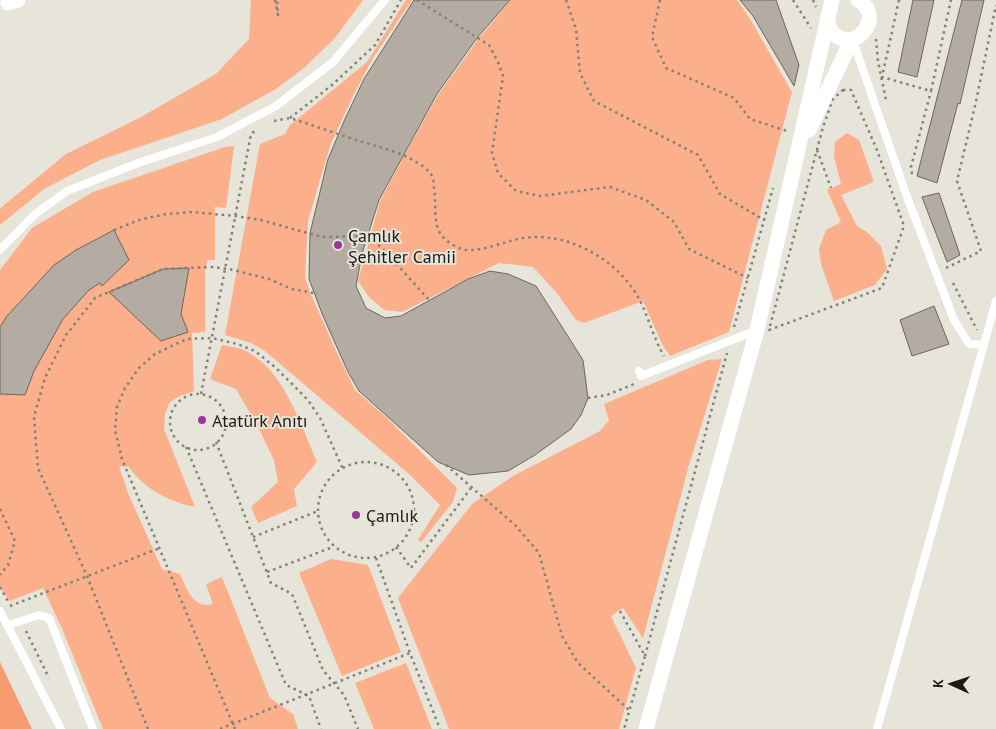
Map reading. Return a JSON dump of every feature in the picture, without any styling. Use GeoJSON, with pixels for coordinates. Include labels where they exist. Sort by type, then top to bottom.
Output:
{"type":"FeatureCollection","features":[{"type":"Feature","properties":{"kind":"street"},"geometry":{"type":"LineString","coordinates":[[9,0],[8,3],[18,0]]}},
{"type":"Feature","properties":{"kind":"street"},"geometry":{"type":"LineString","coordinates":[[825,5],[831,6],[839,0]]}},
{"type":"Feature","properties":{"kind":"street"},"geometry":{"type":"LineString","coordinates":[[858,0],[865,6],[869,19]]}},
{"type":"Feature","properties":{"kind":"street"},"geometry":{"type":"LineString","coordinates":[[825,5],[829,27],[838,37],[852,39],[859,37],[864,32],[869,19],[869,0]]}},
{"type":"Feature","properties":{"kind":"street"},"geometry":{"type":"LineString","coordinates":[[646,729],[757,330],[800,145],[825,5]]}},
{"type":"Feature","properties":{"kind":"street"},"geometry":{"type":"LineString","coordinates":[[800,145],[852,39]]}},
{"type":"Feature","properties":{"kind":"lane"},"geometry":{"type":"LineString","coordinates":[[0,250],[34,215],[67,191],[138,163],[217,137],[276,106],[333,62],[385,0]]}},
{"type":"Feature","properties":{"kind":"lane"},"geometry":{"type":"LineString","coordinates":[[852,39],[906,194],[954,320],[969,344],[984,344]]}},
{"type":"Feature","properties":{"kind":"lane"},"geometry":{"type":"LineString","coordinates":[[877,729],[996,301]]}},
{"type":"Feature","properties":{"kind":"lane"},"geometry":{"type":"LineString","coordinates":[[639,371],[641,376],[757,330]]}},
{"type":"Feature","properties":{"kind":"lane"},"geometry":{"type":"LineString","coordinates":[[0,610],[61,729]]}},
{"type":"Feature","properties":{"kind":"lane"},"geometry":{"type":"LineString","coordinates":[[9,625],[39,615],[49,618],[94,729]]}},
{"type":"Feature","properties":{"kind":"path"},"geometry":{"type":"LineString","coordinates":[[269,122],[290,118],[332,85],[375,45],[402,0]]}},
{"type":"Feature","properties":{"kind":"path"},"geometry":{"type":"LineString","coordinates":[[417,0],[489,45],[498,62],[502,76],[492,153],[498,173],[516,191],[540,196],[610,187],[646,200],[674,222],[689,249],[748,278]]}},
{"type":"Feature","properties":{"kind":"path"},"geometry":{"type":"LineString","coordinates":[[566,0],[576,29],[580,73],[594,101],[698,155],[720,194],[764,220]]}},
{"type":"Feature","properties":{"kind":"path"},"geometry":{"type":"LineString","coordinates":[[660,0],[652,37],[666,68],[734,98],[750,119],[788,131],[800,145],[817,150]]}},
{"type":"Feature","properties":{"kind":"path"},"geometry":{"type":"LineString","coordinates":[[793,0],[813,32]]}},
{"type":"Feature","properties":{"kind":"path"},"geometry":{"type":"LineString","coordinates":[[813,0],[825,5]]}},
{"type":"Feature","properties":{"kind":"path"},"geometry":{"type":"LineString","coordinates":[[882,77],[899,0]]}},
{"type":"Feature","properties":{"kind":"path"},"geometry":{"type":"LineString","coordinates":[[913,176],[911,167],[931,91],[951,0]]}},
{"type":"Feature","properties":{"kind":"path"},"geometry":{"type":"LineString","coordinates":[[946,268],[981,251],[957,181],[996,5]]}},
{"type":"Feature","properties":{"kind":"path"},"geometry":{"type":"LineString","coordinates":[[876,35],[878,61],[887,101]]}},
{"type":"Feature","properties":{"kind":"path"},"geometry":{"type":"LineString","coordinates":[[882,77],[931,91]]}},
{"type":"Feature","properties":{"kind":"path"},"geometry":{"type":"LineString","coordinates":[[817,150],[770,330],[882,288],[904,226],[877,150],[851,90],[843,90],[833,99],[822,127],[817,150],[832,188]]}},
{"type":"Feature","properties":{"kind":"path"},"geometry":{"type":"LineString","coordinates":[[290,118],[404,155],[422,166],[433,177],[436,200],[434,216],[437,231],[446,240],[461,249],[476,250],[521,238],[542,238],[582,246],[599,256],[618,270],[637,295],[667,362]]}},
{"type":"Feature","properties":{"kind":"path"},"geometry":{"type":"LineString","coordinates":[[201,394],[251,134],[257,130]]}},
{"type":"Feature","properties":{"kind":"path"},"geometry":{"type":"LineString","coordinates":[[908,172],[912,181]]}},
{"type":"Feature","properties":{"kind":"path"},"geometry":{"type":"LineString","coordinates":[[624,729],[773,185]]}},
{"type":"Feature","properties":{"kind":"path"},"geometry":{"type":"LineString","coordinates":[[114,230],[139,220],[166,214],[192,212],[235,216],[280,225],[322,237],[368,236],[383,249],[429,300]]}},
{"type":"Feature","properties":{"kind":"path"},"geometry":{"type":"LineString","coordinates":[[148,729],[88,576],[38,468],[34,417],[45,378],[66,334],[95,298],[163,269],[225,268],[269,279],[292,289],[314,293]]}},
{"type":"Feature","properties":{"kind":"path"},"geometry":{"type":"LineString","coordinates":[[950,277],[984,344]]}},
{"type":"Feature","properties":{"kind":"path"},"geometry":{"type":"LineString","coordinates":[[235,729],[122,459],[116,430],[117,407],[125,388],[139,368],[155,354],[188,339],[212,338],[237,344],[255,351],[276,368],[308,400],[320,418],[343,469]]}},
{"type":"Feature","properties":{"kind":"path"},"geometry":{"type":"LineString","coordinates":[[588,398],[607,395],[634,384]]}},
{"type":"Feature","properties":{"kind":"path"},"geometry":{"type":"LineString","coordinates":[[201,394],[213,398],[220,404],[224,413],[224,431],[212,445],[204,449],[194,449],[178,442],[170,426],[170,417],[173,408],[179,401],[186,396],[201,394]]}},
{"type":"Feature","properties":{"kind":"path"},"geometry":{"type":"LineString","coordinates":[[216,442],[271,583],[292,594],[323,670],[344,695],[358,729]]}},
{"type":"Feature","properties":{"kind":"path"},"geometry":{"type":"LineString","coordinates":[[186,447],[286,685],[309,696],[321,729]]}},
{"type":"Feature","properties":{"kind":"path"},"geometry":{"type":"LineString","coordinates":[[362,462],[379,464],[394,471],[406,483],[412,499],[414,515],[410,530],[402,543],[390,552],[376,558],[361,558],[346,555],[334,546],[324,534],[318,511],[323,489],[333,475],[362,462]]}},
{"type":"Feature","properties":{"kind":"path"},"geometry":{"type":"LineString","coordinates":[[446,465],[515,525],[539,553],[562,636],[578,663],[629,710]]}},
{"type":"Feature","properties":{"kind":"path"},"geometry":{"type":"LineString","coordinates":[[396,547],[411,568],[472,488]]}},
{"type":"Feature","properties":{"kind":"path"},"geometry":{"type":"LineString","coordinates":[[0,509],[15,541],[8,565],[0,574]]}},
{"type":"Feature","properties":{"kind":"path"},"geometry":{"type":"LineString","coordinates":[[253,537],[318,511]]}},
{"type":"Feature","properties":{"kind":"path"},"geometry":{"type":"LineString","coordinates":[[267,572],[334,546]]}},
{"type":"Feature","properties":{"kind":"path"},"geometry":{"type":"LineString","coordinates":[[10,606],[160,548]]}},
{"type":"Feature","properties":{"kind":"path"},"geometry":{"type":"LineString","coordinates":[[376,558],[440,729]]}},
{"type":"Feature","properties":{"kind":"path"},"geometry":{"type":"LineString","coordinates":[[620,611],[645,656]]}},
{"type":"Feature","properties":{"kind":"path"},"geometry":{"type":"LineString","coordinates":[[220,729],[410,653]]}},
{"type":"Feature","properties":{"kind":"shaded area"},"geometry":{"type":"Polygon","coordinates":[[[251,0],[363,0],[335,38],[304,68],[276,89],[222,119],[100,160],[44,189],[0,225],[0,209],[66,154],[141,117],[216,74],[249,39],[251,0]]]}},
{"type":"Feature","properties":{"kind":"shaded area"},"geometry":{"type":"Polygon","coordinates":[[[406,0],[412,0],[373,58],[330,146],[308,221],[305,278],[355,390],[388,419],[457,488],[453,502],[421,542],[418,540],[440,505],[409,474],[265,351],[251,343],[225,335],[260,144],[285,134],[290,125],[367,62],[406,0]]]}},
{"type":"Feature","properties":{"kind":"shaded area"},"geometry":{"type":"Polygon","coordinates":[[[511,0],[737,0],[749,17],[792,92],[729,332],[670,356],[662,344],[643,301],[584,323],[576,320],[556,292],[533,267],[499,263],[402,312],[384,310],[369,297],[358,281],[380,201],[405,154],[438,95],[479,38],[511,0]]]}},
{"type":"Feature","properties":{"kind":"shaded area"},"geometry":{"type":"Polygon","coordinates":[[[847,133],[859,140],[874,182],[841,195],[857,226],[867,232],[881,246],[887,269],[875,285],[834,301],[821,264],[819,249],[826,230],[841,222],[827,190],[841,184],[834,156],[835,142],[847,133]]]}},
{"type":"Feature","properties":{"kind":"shaded area"},"geometry":{"type":"Polygon","coordinates":[[[234,146],[226,208],[215,207],[215,260],[208,260],[205,271],[205,332],[192,333],[194,391],[170,402],[165,413],[164,429],[195,507],[166,498],[149,488],[129,467],[119,466],[128,493],[162,569],[180,574],[196,601],[206,605],[213,604],[206,584],[222,577],[270,698],[293,714],[298,729],[103,729],[63,631],[43,588],[10,601],[0,588],[0,270],[32,228],[93,192],[225,147],[234,146]]]}},
{"type":"Feature","properties":{"kind":"shaded area"},"geometry":{"type":"Polygon","coordinates":[[[222,345],[241,349],[255,357],[268,368],[279,382],[297,414],[317,462],[294,489],[297,506],[258,523],[251,507],[278,482],[274,460],[236,389],[210,379],[222,345]]]}},
{"type":"Feature","properties":{"kind":"shaded area"},"geometry":{"type":"Polygon","coordinates":[[[722,359],[689,465],[643,638],[623,608],[611,616],[636,668],[619,729],[449,729],[398,598],[472,504],[513,476],[600,431],[609,420],[604,404],[708,360],[722,359]]]}},
{"type":"Feature","properties":{"kind":"shaded area"},"geometry":{"type":"Polygon","coordinates":[[[331,559],[368,565],[401,652],[342,676],[299,573],[331,559]]]}},
{"type":"Feature","properties":{"kind":"shaded area"},"geometry":{"type":"Polygon","coordinates":[[[0,662],[32,729],[0,729],[0,662]]]}},
{"type":"Feature","properties":{"kind":"shaded area"},"geometry":{"type":"Polygon","coordinates":[[[406,663],[432,729],[374,729],[355,683],[406,663]]]}},
{"type":"Feature","properties":{"kind":"building","name":"Çamlık Şehitler Camii"},"geometry":{"type":"Polygon","coordinates":[[[414,0],[510,0],[477,38],[437,94],[379,200],[362,254],[356,286],[366,308],[385,318],[401,316],[468,279],[490,271],[508,274],[536,286],[583,360],[588,398],[581,415],[571,429],[535,455],[508,471],[469,475],[438,462],[359,391],[348,372],[323,316],[309,279],[310,233],[328,159],[364,79],[414,0]]]}},
{"type":"Feature","properties":{"kind":"building"},"geometry":{"type":"Polygon","coordinates":[[[740,0],[776,0],[799,65],[794,86],[753,16],[740,0]]]}},
{"type":"Feature","properties":{"kind":"building"},"geometry":{"type":"Polygon","coordinates":[[[913,0],[934,0],[917,77],[898,72],[913,0]]]}},
{"type":"Feature","properties":{"kind":"building"},"geometry":{"type":"Polygon","coordinates":[[[962,0],[984,0],[960,104],[958,103],[937,183],[917,176],[962,0]]]}},
{"type":"Feature","properties":{"kind":"building"},"geometry":{"type":"Polygon","coordinates":[[[939,193],[960,255],[947,262],[922,197],[939,193]]]}},
{"type":"Feature","properties":{"kind":"building"},"geometry":{"type":"Polygon","coordinates":[[[114,230],[129,260],[102,286],[100,283],[89,290],[63,319],[34,371],[25,395],[0,394],[0,327],[7,316],[54,265],[76,250],[114,230]]]}},
{"type":"Feature","properties":{"kind":"building"},"geometry":{"type":"Polygon","coordinates":[[[189,268],[181,314],[188,332],[161,341],[109,292],[163,269],[189,268]]]}},
{"type":"Feature","properties":{"kind":"building"},"geometry":{"type":"Polygon","coordinates":[[[934,306],[949,344],[912,356],[900,320],[934,306]]]}},
{"type":"Feature","properties":{"kind":"place","name":"Çamlık Şehitler Camii"},"geometry":{"type":"Point","coordinates":[338,245]}},
{"type":"Feature","properties":{"kind":"place","name":"Atatürk Anıtı"},"geometry":{"type":"Point","coordinates":[202,420]}},
{"type":"Feature","properties":{"kind":"place","name":"Çamlık"},"geometry":{"type":"Point","coordinates":[356,515]}}]}
